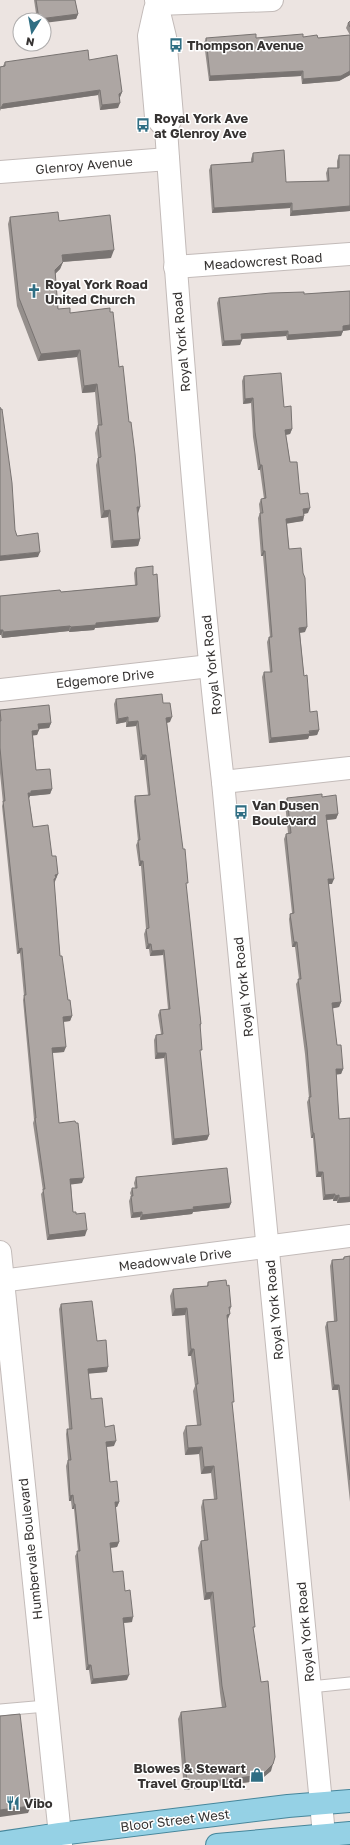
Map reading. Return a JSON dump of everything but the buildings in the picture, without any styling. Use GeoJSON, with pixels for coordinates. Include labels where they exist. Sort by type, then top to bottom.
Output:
{"type":"FeatureCollection","features":[{"type":"Feature","properties":{"kind":"main road"},"geometry":{"type":"LineString","coordinates":[[156,2],[272,0]]}},
{"type":"Feature","properties":{"kind":"main road","name":"Royal York Road"},"geometry":{"type":"LineString","coordinates":[[156,2],[164,37],[172,116],[166,129],[180,335],[210,666],[223,782],[324,1840]]}},
{"type":"Feature","properties":{"kind":"main road","name":"Glenroy Avenue"},"geometry":{"type":"LineString","coordinates":[[0,172],[168,159]]}},
{"type":"Feature","properties":{"kind":"main road","name":"Meadowcrest Road"},"geometry":{"type":"LineString","coordinates":[[176,267],[350,254]]}},
{"type":"Feature","properties":{"kind":"main road","name":"Edgemore Drive"},"geometry":{"type":"LineString","coordinates":[[0,690],[210,666]]}},
{"type":"Feature","properties":{"kind":"main road"},"geometry":{"type":"LineString","coordinates":[[223,782],[350,768]]}},
{"type":"Feature","properties":{"kind":"main road","name":"Meadowvale Drive"},"geometry":{"type":"LineString","coordinates":[[1,1281],[350,1236]]}},
{"type":"Feature","properties":{"kind":"main road","name":"Humbervale Boulevard"},"geometry":{"type":"LineString","coordinates":[[0,1252],[1,1281],[60,1839]]}},
{"type":"Feature","properties":{"kind":"main road","name":"Bloor Street West"},"geometry":{"type":"LineString","coordinates":[[3,1844],[60,1839],[350,1801]]}},
{"type":"Feature","properties":{"kind":"main road"},"geometry":{"type":"LineString","coordinates":[[217,1845],[324,1840],[350,1833]]}},
{"type":"Feature","properties":{"kind":"lane"},"geometry":{"type":"LineString","coordinates":[[310,1687],[350,1683]]}},
{"type":"Feature","properties":{"kind":"lane"},"geometry":{"type":"LineString","coordinates":[[0,1710],[46,1706]]}},
{"type":"Feature","properties":{"kind":"place","name":"Thompson Avenue"},"geometry":{"type":"Point","coordinates":[176,45]}},
{"type":"Feature","properties":{"kind":"place","name":"Royal York Ave at Glenroy Ave"},"geometry":{"type":"Point","coordinates":[143,125]}},
{"type":"Feature","properties":{"kind":"place","name":"Royal York Road United Church"},"geometry":{"type":"Point","coordinates":[34,291]}},
{"type":"Feature","properties":{"kind":"place","name":"Van Dusen Boulevard"},"geometry":{"type":"Point","coordinates":[241,812]}},
{"type":"Feature","properties":{"kind":"place","name":"Blowes & Stewart Travel Group Ltd."},"geometry":{"type":"Point","coordinates":[257,1775]}},
{"type":"Feature","properties":{"kind":"place","name":"Vibo"},"geometry":{"type":"Point","coordinates":[13,1803]}}]}
